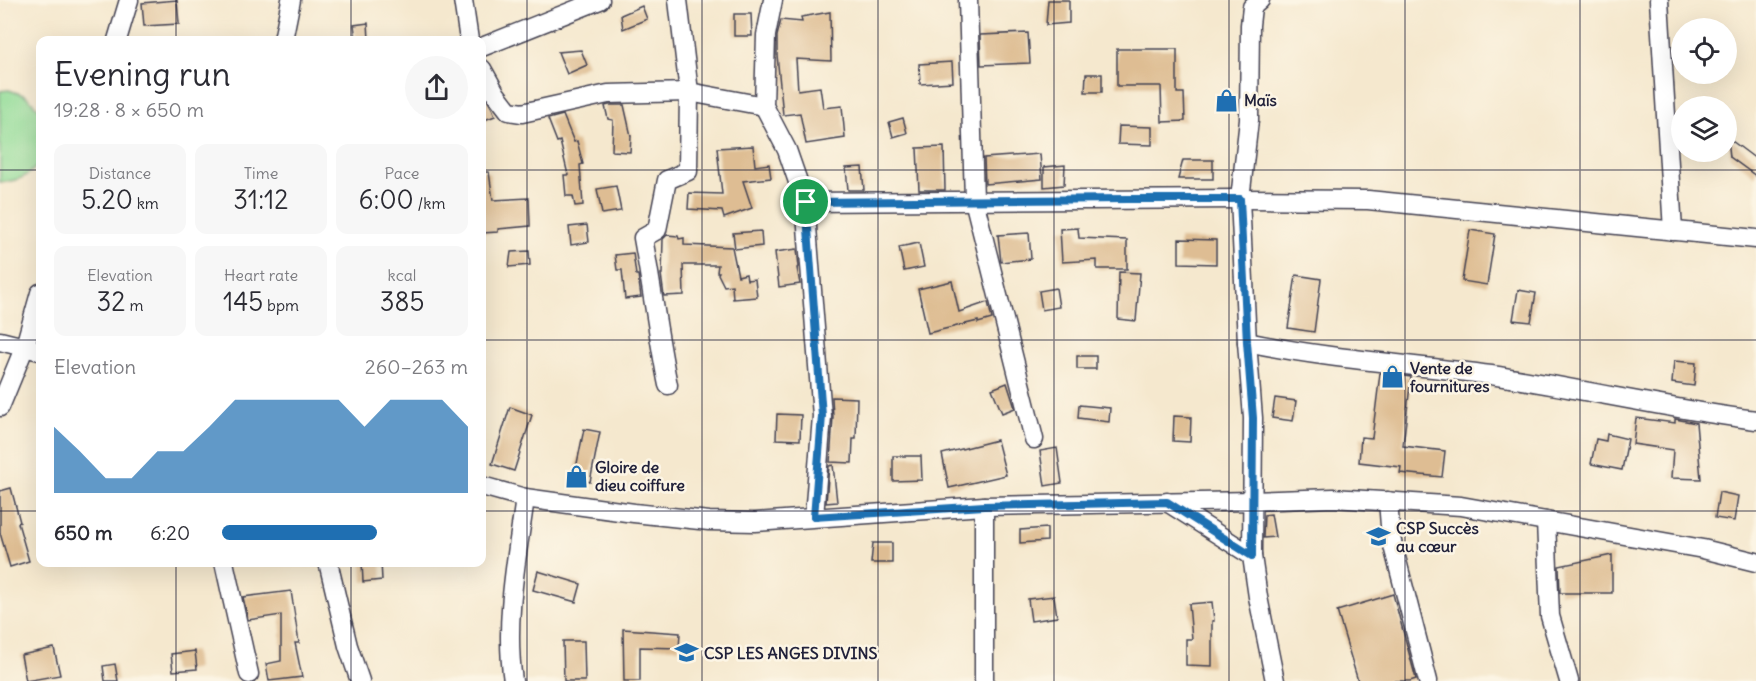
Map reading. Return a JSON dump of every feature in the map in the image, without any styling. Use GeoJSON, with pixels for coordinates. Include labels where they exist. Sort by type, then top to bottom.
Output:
{"type":"FeatureCollection","features":[{"type":"Feature","properties":{"kind":"street"},"geometry":{"type":"LineString","coordinates":[[118,36],[129,0]]}},
{"type":"Feature","properties":{"kind":"street"},"geometry":{"type":"LineString","coordinates":[[284,36],[291,0]]}},
{"type":"Feature","properties":{"kind":"street"},"geometry":{"type":"LineString","coordinates":[[463,0],[468,36]]}},
{"type":"Feature","properties":{"kind":"street"},"geometry":{"type":"LineString","coordinates":[[486,45],[600,0]]}},
{"type":"Feature","properties":{"kind":"street"},"geometry":{"type":"LineString","coordinates":[[668,385],[658,338],[643,238],[657,230],[666,180],[688,171],[689,92],[678,0]]}},
{"type":"Feature","properties":{"kind":"street"},"geometry":{"type":"LineString","coordinates":[[773,0],[766,35],[764,106],[787,150],[806,202],[822,416],[814,517]]}},
{"type":"Feature","properties":{"kind":"street"},"geometry":{"type":"LineString","coordinates":[[968,0],[974,200],[1034,440]]}},
{"type":"Feature","properties":{"kind":"street"},"geometry":{"type":"LineString","coordinates":[[1260,0],[1252,7],[1250,25],[1249,120],[1240,199],[1253,418],[1252,556],[1275,681]]}},
{"type":"Feature","properties":{"kind":"street"},"geometry":{"type":"LineString","coordinates":[[1659,0],[1673,231]]}},
{"type":"Feature","properties":{"kind":"street"},"geometry":{"type":"LineString","coordinates":[[486,76],[509,111],[522,113],[608,94],[689,92],[764,106]]}},
{"type":"Feature","properties":{"kind":"street"},"geometry":{"type":"LineString","coordinates":[[806,202],[1368,200],[1756,239]]}},
{"type":"Feature","properties":{"kind":"street"},"geometry":{"type":"LineString","coordinates":[[0,407],[33,349],[36,325]]}},
{"type":"Feature","properties":{"kind":"street"},"geometry":{"type":"LineString","coordinates":[[0,341],[33,349]]}},
{"type":"Feature","properties":{"kind":"street"},"geometry":{"type":"LineString","coordinates":[[1247,342],[1289,351],[1492,376],[1703,413],[1756,420]]}},
{"type":"Feature","properties":{"kind":"street"},"geometry":{"type":"LineString","coordinates":[[486,487],[525,498],[634,513],[709,521],[755,522],[984,506],[1333,498],[1388,501],[1461,506],[1703,549],[1756,562]]}},
{"type":"Feature","properties":{"kind":"street"},"geometry":{"type":"LineString","coordinates":[[513,681],[509,655],[511,606],[525,498]]}},
{"type":"Feature","properties":{"kind":"street"},"geometry":{"type":"LineString","coordinates":[[1388,501],[1391,538],[1428,681]]}},
{"type":"Feature","properties":{"kind":"street"},"geometry":{"type":"LineString","coordinates":[[1167,502],[1252,556]]}},
{"type":"Feature","properties":{"kind":"street"},"geometry":{"type":"LineString","coordinates":[[984,506],[984,681]]}},
{"type":"Feature","properties":{"kind":"street"},"geometry":{"type":"LineString","coordinates":[[1546,521],[1550,616],[1569,681]]}},
{"type":"Feature","properties":{"kind":"street"},"geometry":{"type":"LineString","coordinates":[[225,567],[249,674]]}},
{"type":"Feature","properties":{"kind":"street"},"geometry":{"type":"LineString","coordinates":[[329,567],[348,646],[360,681]]}},
{"type":"Feature","properties":{"kind":"green space"},"geometry":{"type":"Polygon","coordinates":[[[9,90],[26,96],[36,106],[36,167],[23,177],[0,182],[0,91],[9,90]]]}},
{"type":"Feature","properties":{"kind":"building"},"geometry":{"type":"Polygon","coordinates":[[[177,0],[179,24],[144,26],[142,3],[177,0]]]}},
{"type":"Feature","properties":{"kind":"building"},"geometry":{"type":"Polygon","coordinates":[[[1048,0],[1069,0],[1069,23],[1046,25],[1048,0]]]}},
{"type":"Feature","properties":{"kind":"building"},"geometry":{"type":"Polygon","coordinates":[[[642,6],[647,19],[623,29],[621,15],[642,6]]]}},
{"type":"Feature","properties":{"kind":"building"},"geometry":{"type":"Polygon","coordinates":[[[830,12],[831,61],[796,59],[798,90],[820,87],[823,108],[842,106],[845,138],[806,144],[800,113],[783,115],[777,36],[781,20],[802,22],[801,17],[830,12]]]}},
{"type":"Feature","properties":{"kind":"building"},"geometry":{"type":"Polygon","coordinates":[[[734,14],[751,14],[752,36],[734,36],[734,14]]]}},
{"type":"Feature","properties":{"kind":"building"},"geometry":{"type":"Polygon","coordinates":[[[368,23],[369,36],[355,36],[354,25],[368,23]]]}},
{"type":"Feature","properties":{"kind":"building"},"geometry":{"type":"Polygon","coordinates":[[[1028,33],[1030,63],[981,65],[980,35],[1028,33]]]}},
{"type":"Feature","properties":{"kind":"building"},"geometry":{"type":"Polygon","coordinates":[[[1117,49],[1177,49],[1177,93],[1184,93],[1185,121],[1162,122],[1161,86],[1117,86],[1117,49]]]}},
{"type":"Feature","properties":{"kind":"building"},"geometry":{"type":"Polygon","coordinates":[[[581,50],[587,65],[567,74],[558,52],[581,50]]]}},
{"type":"Feature","properties":{"kind":"building"},"geometry":{"type":"Polygon","coordinates":[[[952,62],[953,82],[920,84],[919,64],[952,62]]]}},
{"type":"Feature","properties":{"kind":"building"},"geometry":{"type":"Polygon","coordinates":[[[1086,74],[1102,74],[1102,92],[1085,92],[1086,74]]]}},
{"type":"Feature","properties":{"kind":"building"},"geometry":{"type":"Polygon","coordinates":[[[486,98],[492,108],[495,116],[486,119],[486,98]]]}},
{"type":"Feature","properties":{"kind":"building"},"geometry":{"type":"Polygon","coordinates":[[[624,105],[631,136],[630,152],[612,151],[613,120],[608,119],[605,106],[624,105]]]}},
{"type":"Feature","properties":{"kind":"building"},"geometry":{"type":"Polygon","coordinates":[[[563,115],[574,142],[577,141],[583,164],[580,165],[583,205],[575,206],[573,196],[566,196],[564,175],[568,175],[560,141],[557,142],[548,119],[563,115]]]}},
{"type":"Feature","properties":{"kind":"building"},"geometry":{"type":"Polygon","coordinates":[[[903,118],[907,133],[893,137],[889,122],[903,118]]]}},
{"type":"Feature","properties":{"kind":"building"},"geometry":{"type":"Polygon","coordinates":[[[1119,126],[1152,127],[1152,145],[1118,144],[1119,126]]]}},
{"type":"Feature","properties":{"kind":"building"},"geometry":{"type":"Polygon","coordinates":[[[1737,145],[1756,159],[1756,176],[1737,162],[1737,145]]]}},
{"type":"Feature","properties":{"kind":"building"},"geometry":{"type":"Polygon","coordinates":[[[753,146],[755,166],[769,164],[771,178],[743,181],[752,208],[724,218],[722,211],[688,209],[689,193],[722,194],[717,148],[753,146]]]}},
{"type":"Feature","properties":{"kind":"building"},"geometry":{"type":"Polygon","coordinates":[[[944,147],[945,190],[919,190],[917,148],[944,147]]]}},
{"type":"Feature","properties":{"kind":"building"},"geometry":{"type":"Polygon","coordinates":[[[1040,154],[1042,179],[985,184],[984,158],[1040,154]]]}},
{"type":"Feature","properties":{"kind":"building"},"geometry":{"type":"Polygon","coordinates":[[[1183,160],[1213,160],[1213,179],[1178,179],[1183,160]]]}},
{"type":"Feature","properties":{"kind":"building"},"geometry":{"type":"Polygon","coordinates":[[[1065,165],[1064,185],[1044,187],[1044,167],[1065,165]]]}},
{"type":"Feature","properties":{"kind":"building"},"geometry":{"type":"Polygon","coordinates":[[[862,167],[864,190],[848,190],[846,168],[862,167]]]}},
{"type":"Feature","properties":{"kind":"building"},"geometry":{"type":"Polygon","coordinates":[[[486,172],[489,172],[493,200],[529,198],[530,226],[498,229],[498,232],[486,233],[486,172]]]}},
{"type":"Feature","properties":{"kind":"building"},"geometry":{"type":"Polygon","coordinates":[[[616,186],[621,211],[602,214],[597,189],[616,186]]]}},
{"type":"Feature","properties":{"kind":"building"},"geometry":{"type":"Polygon","coordinates":[[[587,225],[589,242],[571,245],[569,227],[587,225]]]}},
{"type":"Feature","properties":{"kind":"building"},"geometry":{"type":"Polygon","coordinates":[[[1078,228],[1079,238],[1127,240],[1127,269],[1097,269],[1097,260],[1062,262],[1060,229],[1078,228]]]}},
{"type":"Feature","properties":{"kind":"building"},"geometry":{"type":"Polygon","coordinates":[[[1470,230],[1495,234],[1487,285],[1462,281],[1470,230]]]}},
{"type":"Feature","properties":{"kind":"building"},"geometry":{"type":"Polygon","coordinates":[[[761,231],[762,246],[735,249],[733,233],[761,231]]]}},
{"type":"Feature","properties":{"kind":"building"},"geometry":{"type":"Polygon","coordinates":[[[1029,233],[1031,259],[1001,262],[998,235],[1029,233]]]}},
{"type":"Feature","properties":{"kind":"building"},"geometry":{"type":"Polygon","coordinates":[[[667,235],[678,236],[679,239],[684,238],[684,245],[732,247],[738,276],[746,274],[747,280],[755,279],[757,297],[733,299],[732,285],[724,286],[717,272],[718,265],[683,265],[684,295],[664,296],[661,274],[663,239],[667,235]]]}},
{"type":"Feature","properties":{"kind":"building"},"geometry":{"type":"Polygon","coordinates":[[[1179,239],[1216,240],[1216,264],[1179,263],[1179,239]]]}},
{"type":"Feature","properties":{"kind":"building"},"geometry":{"type":"Polygon","coordinates":[[[919,243],[924,267],[904,271],[899,247],[919,243]]]}},
{"type":"Feature","properties":{"kind":"building"},"geometry":{"type":"Polygon","coordinates":[[[797,249],[800,284],[779,287],[775,252],[797,249]]]}},
{"type":"Feature","properties":{"kind":"building"},"geometry":{"type":"Polygon","coordinates":[[[529,251],[530,265],[509,267],[511,252],[529,251]]]}},
{"type":"Feature","properties":{"kind":"building"},"geometry":{"type":"Polygon","coordinates":[[[633,253],[641,297],[625,299],[622,270],[617,270],[615,255],[633,253]]]}},
{"type":"Feature","properties":{"kind":"building"},"geometry":{"type":"Polygon","coordinates":[[[1119,272],[1140,273],[1136,321],[1118,319],[1119,272]]]}},
{"type":"Feature","properties":{"kind":"building"},"geometry":{"type":"Polygon","coordinates":[[[1296,275],[1321,279],[1314,332],[1288,328],[1296,275]]]}},
{"type":"Feature","properties":{"kind":"building"},"geometry":{"type":"Polygon","coordinates":[[[952,281],[959,312],[988,302],[992,319],[928,333],[918,289],[952,281]]]}},
{"type":"Feature","properties":{"kind":"building"},"geometry":{"type":"Polygon","coordinates":[[[1056,288],[1059,307],[1042,310],[1039,291],[1056,288]]]}},
{"type":"Feature","properties":{"kind":"building"},"geometry":{"type":"Polygon","coordinates":[[[1518,290],[1536,293],[1531,322],[1513,320],[1518,290]]]}},
{"type":"Feature","properties":{"kind":"building"},"geometry":{"type":"Polygon","coordinates":[[[1077,356],[1096,356],[1096,369],[1077,369],[1077,356]]]}},
{"type":"Feature","properties":{"kind":"building"},"geometry":{"type":"Polygon","coordinates":[[[1674,361],[1696,363],[1694,386],[1672,383],[1674,361]]]}},
{"type":"Feature","properties":{"kind":"building"},"geometry":{"type":"Polygon","coordinates":[[[1380,373],[1411,377],[1403,446],[1445,451],[1442,477],[1400,473],[1401,467],[1359,462],[1361,437],[1372,438],[1380,373]]]}},
{"type":"Feature","properties":{"kind":"building"},"geometry":{"type":"Polygon","coordinates":[[[1007,383],[1015,408],[1002,413],[992,389],[1007,383]]]}},
{"type":"Feature","properties":{"kind":"building"},"geometry":{"type":"Polygon","coordinates":[[[832,397],[857,398],[856,439],[853,439],[852,463],[830,462],[832,397]]]}},
{"type":"Feature","properties":{"kind":"building"},"geometry":{"type":"Polygon","coordinates":[[[1275,398],[1296,401],[1293,421],[1272,418],[1275,398]]]}},
{"type":"Feature","properties":{"kind":"building"},"geometry":{"type":"Polygon","coordinates":[[[1079,405],[1110,408],[1109,422],[1078,418],[1079,405]]]}},
{"type":"Feature","properties":{"kind":"building"},"geometry":{"type":"Polygon","coordinates":[[[510,407],[532,415],[514,471],[492,464],[510,407]]]}},
{"type":"Feature","properties":{"kind":"building"},"geometry":{"type":"Polygon","coordinates":[[[777,414],[801,415],[800,440],[776,439],[777,414]]]}},
{"type":"Feature","properties":{"kind":"building"},"geometry":{"type":"Polygon","coordinates":[[[1174,416],[1191,417],[1190,442],[1173,441],[1174,416]]]}},
{"type":"Feature","properties":{"kind":"building"},"geometry":{"type":"Polygon","coordinates":[[[1636,418],[1675,423],[1675,419],[1696,423],[1701,479],[1671,478],[1673,450],[1633,444],[1636,418]]]}},
{"type":"Feature","properties":{"kind":"building"},"geometry":{"type":"Polygon","coordinates":[[[584,429],[600,432],[590,482],[574,478],[584,429]]]}},
{"type":"Feature","properties":{"kind":"building"},"geometry":{"type":"Polygon","coordinates":[[[1607,434],[1628,439],[1622,470],[1591,464],[1596,439],[1606,441],[1607,434]]]}},
{"type":"Feature","properties":{"kind":"building"},"geometry":{"type":"Polygon","coordinates":[[[997,440],[1006,475],[949,488],[942,454],[997,440]]]}},
{"type":"Feature","properties":{"kind":"building"},"geometry":{"type":"Polygon","coordinates":[[[1057,448],[1062,483],[1045,486],[1040,451],[1057,448]]]}},
{"type":"Feature","properties":{"kind":"building"},"geometry":{"type":"Polygon","coordinates":[[[893,456],[921,456],[922,480],[893,481],[893,456]]]}},
{"type":"Feature","properties":{"kind":"building"},"geometry":{"type":"Polygon","coordinates":[[[833,465],[837,502],[826,503],[829,466],[833,465]]]}},
{"type":"Feature","properties":{"kind":"building"},"geometry":{"type":"Polygon","coordinates":[[[11,488],[29,561],[10,567],[0,533],[0,491],[11,488]]]}},
{"type":"Feature","properties":{"kind":"building"},"geometry":{"type":"Polygon","coordinates":[[[1719,492],[1738,496],[1734,521],[1715,518],[1719,492]]]}},
{"type":"Feature","properties":{"kind":"building"},"geometry":{"type":"Polygon","coordinates":[[[1271,514],[1275,537],[1263,538],[1264,515],[1271,514]]]}},
{"type":"Feature","properties":{"kind":"building"},"geometry":{"type":"Polygon","coordinates":[[[1047,528],[1047,541],[1020,543],[1020,530],[1047,528]]]}},
{"type":"Feature","properties":{"kind":"building"},"geometry":{"type":"Polygon","coordinates":[[[873,543],[892,543],[892,563],[871,563],[873,543]]]}},
{"type":"Feature","properties":{"kind":"building"},"geometry":{"type":"Polygon","coordinates":[[[1612,555],[1612,593],[1560,593],[1559,566],[1612,555]]]}},
{"type":"Feature","properties":{"kind":"building"},"geometry":{"type":"Polygon","coordinates":[[[362,567],[381,567],[382,580],[363,582],[362,567]]]}},
{"type":"Feature","properties":{"kind":"building"},"geometry":{"type":"Polygon","coordinates":[[[538,571],[581,584],[576,602],[533,590],[538,571]]]}},
{"type":"Feature","properties":{"kind":"building"},"geometry":{"type":"Polygon","coordinates":[[[291,591],[299,643],[295,643],[302,677],[269,681],[266,664],[281,661],[281,615],[248,620],[243,597],[291,591]]]}},
{"type":"Feature","properties":{"kind":"building"},"geometry":{"type":"Polygon","coordinates":[[[1393,594],[1416,679],[1358,681],[1337,611],[1393,594]]]}},
{"type":"Feature","properties":{"kind":"building"},"geometry":{"type":"Polygon","coordinates":[[[1054,596],[1057,617],[1031,621],[1028,599],[1054,596]]]}},
{"type":"Feature","properties":{"kind":"building"},"geometry":{"type":"Polygon","coordinates":[[[1212,602],[1214,621],[1212,621],[1212,666],[1186,665],[1186,639],[1192,639],[1189,604],[1212,602]]]}},
{"type":"Feature","properties":{"kind":"building"},"geometry":{"type":"Polygon","coordinates":[[[623,629],[680,633],[679,648],[640,647],[640,681],[624,681],[623,629]]]}},
{"type":"Feature","properties":{"kind":"building"},"geometry":{"type":"Polygon","coordinates":[[[563,641],[584,641],[585,681],[564,681],[563,641]]]}},
{"type":"Feature","properties":{"kind":"building"},"geometry":{"type":"Polygon","coordinates":[[[54,648],[60,675],[26,681],[21,655],[54,648]]]}},
{"type":"Feature","properties":{"kind":"building"},"geometry":{"type":"Polygon","coordinates":[[[195,651],[197,669],[173,671],[171,654],[195,651]]]}},
{"type":"Feature","properties":{"kind":"building"},"geometry":{"type":"Polygon","coordinates":[[[115,664],[118,681],[105,681],[103,666],[115,664]]]}},
{"type":"Feature","properties":{"kind":"place","name":"Maïs"},"geometry":{"type":"Point","coordinates":[1226,100]}},
{"type":"Feature","properties":{"kind":"place","name":"Vente de fournitures"},"geometry":{"type":"Point","coordinates":[1392,377]}},
{"type":"Feature","properties":{"kind":"place","name":"Gloire de dieu coiffure"},"geometry":{"type":"Point","coordinates":[577,476]}},
{"type":"Feature","properties":{"kind":"place","name":"CSP Succès au cœur"},"geometry":{"type":"Point","coordinates":[1378,537]}},
{"type":"Feature","properties":{"kind":"place","name":"CSP LES ANGES DIVINS"},"geometry":{"type":"Point","coordinates":[686,653]}},
{"type":"Feature","properties":{"kind":"route"},"geometry":{"type":"LineString","coordinates":[[1240,199],[1253,418],[1252,556],[1167,502],[984,506],[814,517],[822,416],[806,202],[1240,199]]}}]}
